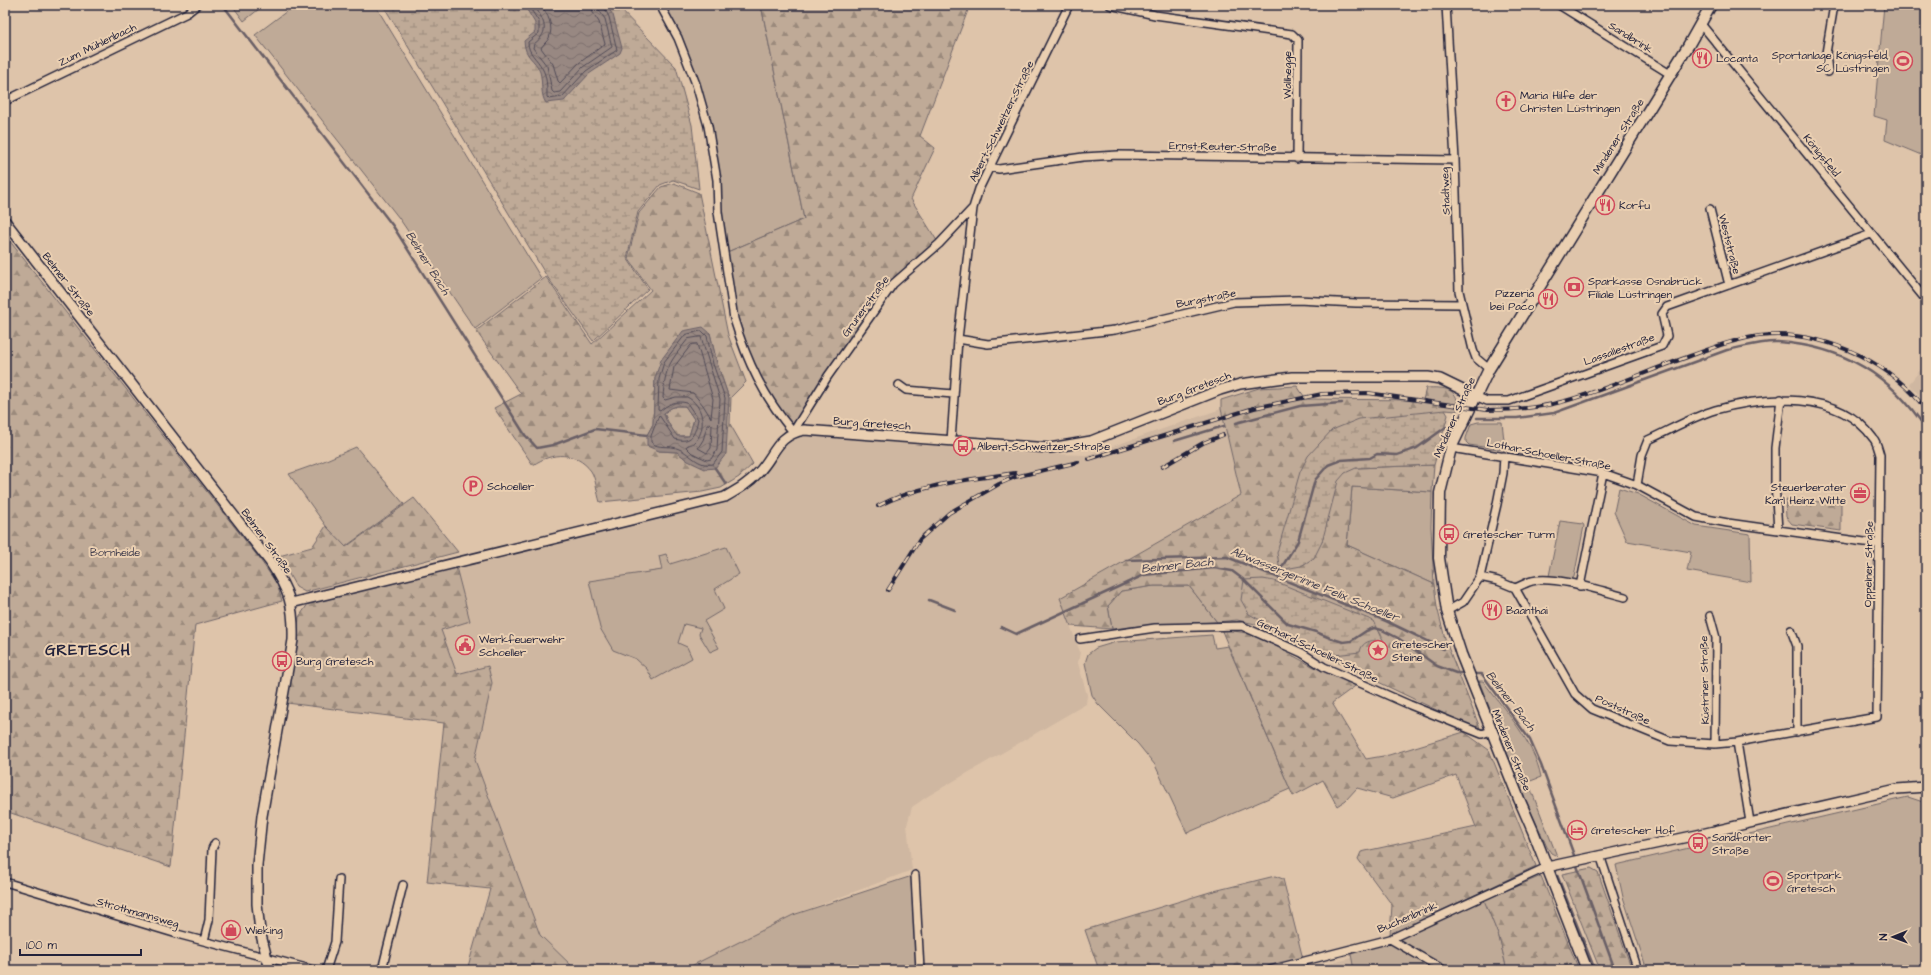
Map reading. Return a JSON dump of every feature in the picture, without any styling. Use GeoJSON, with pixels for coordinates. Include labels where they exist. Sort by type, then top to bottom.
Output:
{"type":"FeatureCollection","features":[{"type":"Feature","properties":{"kind":"main road","name":"Mindener Straße"},"geometry":{"type":"LineString","coordinates":[[1587,970],[1547,867],[1491,732],[1461,654],[1447,611],[1440,570],[1438,532],[1440,493],[1450,448],[1488,369],[1701,24],[1711,5]]}},
{"type":"Feature","properties":{"kind":"street","name":"Zum Mühlenbach"},"geometry":{"type":"LineString","coordinates":[[5,101],[187,13],[197,5]]}},
{"type":"Feature","properties":{"kind":"street"},"geometry":{"type":"LineString","coordinates":[[291,603],[725,496],[744,486],[759,472],[782,440],[793,432],[774,410],[754,374],[738,333],[734,318],[718,212],[716,180],[708,126],[694,77],[678,38],[660,5]]}},
{"type":"Feature","properties":{"kind":"street","name":"Albert-Schweitzer-Straße"},"geometry":{"type":"LineString","coordinates":[[951,441],[953,394],[958,339],[973,208],[990,167],[1069,5]]}},
{"type":"Feature","properties":{"kind":"street","name":"Wallhegge"},"geometry":{"type":"LineString","coordinates":[[1110,5],[1155,15],[1292,34],[1298,40],[1297,159]]}},
{"type":"Feature","properties":{"kind":"street","name":"Stadtweg"},"geometry":{"type":"LineString","coordinates":[[1446,5],[1456,160],[1459,291],[1461,304],[1476,358],[1488,369]]}},
{"type":"Feature","properties":{"kind":"street","name":"Sandbrink"},"geometry":{"type":"LineString","coordinates":[[1559,5],[1670,74]]}},
{"type":"Feature","properties":{"kind":"street"},"geometry":{"type":"LineString","coordinates":[[1828,72],[1826,53],[1834,5]]}},
{"type":"Feature","properties":{"kind":"street","name":"Königsfeld"},"geometry":{"type":"LineString","coordinates":[[1701,24],[1926,300]]}},
{"type":"Feature","properties":{"kind":"street","name":"Ernst-Reuter-Straße"},"geometry":{"type":"LineString","coordinates":[[990,167],[999,169],[1083,157],[1118,155],[1297,159],[1456,160]]}},
{"type":"Feature","properties":{"kind":"street","name":"Grunerstraße"},"geometry":{"type":"LineString","coordinates":[[793,432],[828,376],[893,284],[939,244],[973,208]]}},
{"type":"Feature","properties":{"kind":"street","name":"Weststraße"},"geometry":{"type":"LineString","coordinates":[[1710,209],[1729,285]]}},
{"type":"Feature","properties":{"kind":"street","name":"Belmer Straße"},"geometry":{"type":"LineString","coordinates":[[5,221],[270,562],[283,582],[291,603],[294,615],[293,640],[263,809],[257,864],[257,904],[270,970]]}},
{"type":"Feature","properties":{"kind":"street","name":"Lassallestraße"},"geometry":{"type":"LineString","coordinates":[[1475,396],[1487,401],[1509,401],[1662,346],[1667,336],[1662,314],[1667,307],[1871,234]]}},
{"type":"Feature","properties":{"kind":"street","name":"Burgstraße"},"geometry":{"type":"LineString","coordinates":[[958,339],[988,344],[1115,330],[1234,302],[1298,300],[1356,303],[1461,304]]}},
{"type":"Feature","properties":{"kind":"street","name":"Burg Gretesch"},"geometry":{"type":"LineString","coordinates":[[793,432],[804,430],[1050,448],[1091,442],[1220,390],[1254,381],[1292,377],[1428,378],[1440,379],[1475,396]]}},
{"type":"Feature","properties":{"kind":"street"},"geometry":{"type":"LineString","coordinates":[[899,385],[906,390],[953,394]]}},
{"type":"Feature","properties":{"kind":"street"},"geometry":{"type":"LineString","coordinates":[[1778,530],[1775,483],[1775,448],[1781,399]]}},
{"type":"Feature","properties":{"kind":"street","name":"Oppelner Straße"},"geometry":{"type":"LineString","coordinates":[[1637,485],[1642,455],[1648,440],[1714,410],[1781,399],[1813,403],[1831,408],[1857,420],[1874,438],[1880,454],[1877,717]]}},
{"type":"Feature","properties":{"kind":"street","name":"Lothar-Schoeller-Straße"},"geometry":{"type":"LineString","coordinates":[[1450,448],[1602,473],[1637,485],[1696,517],[1879,544]]}},
{"type":"Feature","properties":{"kind":"street"},"geometry":{"type":"LineString","coordinates":[[1447,611],[1463,602],[1480,577],[1500,492],[1504,456]]}},
{"type":"Feature","properties":{"kind":"street"},"geometry":{"type":"LineString","coordinates":[[1580,586],[1602,473]]}},
{"type":"Feature","properties":{"kind":"street"},"geometry":{"type":"LineString","coordinates":[[1480,577],[1498,581],[1515,588],[1533,580],[1546,580],[1580,586],[1625,597]]}},
{"type":"Feature","properties":{"kind":"street","name":"Poststraße"},"geometry":{"type":"LineString","coordinates":[[1515,588],[1575,694],[1592,709],[1670,741],[1715,744],[1737,742],[1877,717]]}},
{"type":"Feature","properties":{"kind":"street","name":"Küstriner Straße"},"geometry":{"type":"LineString","coordinates":[[1710,616],[1716,638],[1715,744]]}},
{"type":"Feature","properties":{"kind":"street","name":"Gerhard-Schoeller-Straße"},"geometry":{"type":"LineString","coordinates":[[1080,639],[1155,628],[1242,626],[1302,653],[1324,667],[1410,705],[1482,734],[1491,732]]}},
{"type":"Feature","properties":{"kind":"street"},"geometry":{"type":"LineString","coordinates":[[1791,630],[1797,646],[1798,732]]}},
{"type":"Feature","properties":{"kind":"street"},"geometry":{"type":"LineString","coordinates":[[1737,742],[1750,822]]}},
{"type":"Feature","properties":{"kind":"street"},"geometry":{"type":"LineString","coordinates":[[1547,867],[1697,835],[1897,789],[1926,787]]}},
{"type":"Feature","properties":{"kind":"street"},"geometry":{"type":"LineString","coordinates":[[204,941],[209,920],[212,849],[216,843]]}},
{"type":"Feature","properties":{"kind":"street"},"geometry":{"type":"LineString","coordinates":[[1600,855],[1638,970]]}},
{"type":"Feature","properties":{"kind":"street","name":"Buchenbrink"},"geometry":{"type":"LineString","coordinates":[[1270,970],[1390,939],[1547,867]]}},
{"type":"Feature","properties":{"kind":"street"},"geometry":{"type":"LineString","coordinates":[[915,875],[920,970]]}},
{"type":"Feature","properties":{"kind":"street"},"geometry":{"type":"LineString","coordinates":[[326,970],[334,942],[339,879]]}},
{"type":"Feature","properties":{"kind":"street","name":"Strothmannsweg"},"geometry":{"type":"LineString","coordinates":[[5,882],[88,908],[314,970]]}},
{"type":"Feature","properties":{"kind":"street"},"geometry":{"type":"LineString","coordinates":[[382,970],[403,886]]}},
{"type":"Feature","properties":{"kind":"street"},"geometry":{"type":"LineString","coordinates":[[1390,939],[1444,970]]}},
{"type":"Feature","properties":{"kind":"shaded area"},"geometry":{"type":"Polygon","coordinates":[[[1926,363],[1926,403],[1909,384],[1926,363]]]}},
{"type":"Feature","properties":{"kind":"shaded area"},"geometry":{"type":"Polygon","coordinates":[[[1221,409],[1241,495],[1060,598],[1080,652],[1078,663],[1087,695],[1086,704],[928,796],[912,807],[907,825],[912,870],[793,915],[683,970],[576,970],[540,935],[475,759],[492,683],[488,666],[457,674],[440,630],[470,620],[456,567],[739,496],[792,438],[805,435],[1018,453],[1087,455],[1221,409]]]}},
{"type":"Feature","properties":{"kind":"shaded area"},"geometry":{"type":"Polygon","coordinates":[[[1352,958],[1354,970],[1305,970],[1352,958]]]}},
{"type":"Feature","properties":{"kind":"green space"},"geometry":{"type":"Polygon","coordinates":[[[232,5],[264,5],[244,21],[232,5]]]}},
{"type":"Feature","properties":{"kind":"green space"},"geometry":{"type":"Polygon","coordinates":[[[295,5],[375,5],[541,278],[475,329],[399,218],[255,35],[295,5]]]}},
{"type":"Feature","properties":{"kind":"green space"},"geometry":{"type":"Polygon","coordinates":[[[383,5],[616,5],[676,67],[692,125],[699,189],[673,180],[660,185],[638,212],[627,258],[648,289],[593,341],[546,275],[383,5]]]}},
{"type":"Feature","properties":{"kind":"green space"},"geometry":{"type":"Polygon","coordinates":[[[660,5],[761,5],[804,219],[725,253],[717,180],[696,84],[660,5]]]}},
{"type":"Feature","properties":{"kind":"green space"},"geometry":{"type":"Polygon","coordinates":[[[761,5],[970,5],[920,136],[935,148],[911,199],[939,244],[893,284],[793,432],[774,410],[738,333],[725,253],[804,219],[761,5]]]}},
{"type":"Feature","properties":{"kind":"green space","name":"Sportanlage Königsfeld, SC Lüstringen"},"geometry":{"type":"Polygon","coordinates":[[[1884,5],[1926,5],[1926,157],[1885,140],[1887,120],[1874,116],[1884,5]]]}},
{"type":"Feature","properties":{"kind":"green space"},"geometry":{"type":"Polygon","coordinates":[[[674,183],[699,193],[728,335],[746,382],[731,397],[730,424],[753,464],[739,477],[721,488],[702,492],[600,502],[593,474],[585,464],[578,460],[571,457],[556,456],[533,465],[494,408],[521,394],[476,331],[546,277],[592,344],[651,290],[628,258],[639,213],[661,187],[674,183]],[[710,333],[655,378],[653,424],[647,435],[659,451],[677,452],[688,461],[727,424],[729,398],[717,363],[710,333]]]}},
{"type":"Feature","properties":{"kind":"green space","name":"Bornheide"},"geometry":{"type":"Polygon","coordinates":[[[5,235],[259,558],[277,584],[282,601],[195,625],[171,867],[5,811],[5,235]]]}},
{"type":"Feature","properties":{"kind":"green space"},"geometry":{"type":"Polygon","coordinates":[[[1297,386],[1306,399],[1423,400],[1426,388],[1445,389],[1454,393],[1458,403],[1457,411],[1445,410],[1356,468],[1434,465],[1432,492],[1352,487],[1347,545],[1434,584],[1437,607],[1446,642],[1480,728],[1476,729],[1260,625],[1237,620],[1217,622],[1189,586],[1154,586],[1121,591],[1108,606],[1112,629],[1071,626],[1060,598],[1241,495],[1221,409],[1221,400],[1259,388],[1297,386]]]}},
{"type":"Feature","properties":{"kind":"green space"},"geometry":{"type":"Polygon","coordinates":[[[677,406],[685,406],[694,419],[689,436],[677,436],[664,413],[677,406]]]}},
{"type":"Feature","properties":{"kind":"green space"},"geometry":{"type":"Polygon","coordinates":[[[1445,410],[1448,415],[1434,465],[1356,468],[1345,473],[1338,481],[1322,542],[1314,558],[1301,566],[1280,570],[1277,553],[1300,472],[1308,456],[1332,430],[1359,419],[1445,410]]]}},
{"type":"Feature","properties":{"kind":"green space"},"geometry":{"type":"Polygon","coordinates":[[[1478,422],[1502,422],[1505,450],[1469,445],[1466,442],[1471,424],[1478,422]]]}},
{"type":"Feature","properties":{"kind":"green space"},"geometry":{"type":"Polygon","coordinates":[[[356,447],[404,504],[345,547],[326,526],[289,474],[356,447]]]}},
{"type":"Feature","properties":{"kind":"green space"},"geometry":{"type":"Polygon","coordinates":[[[1352,487],[1432,492],[1431,527],[1434,584],[1347,545],[1352,487]]]}},
{"type":"Feature","properties":{"kind":"green space"},"geometry":{"type":"Polygon","coordinates":[[[1619,488],[1638,494],[1696,526],[1750,534],[1751,582],[1687,571],[1691,552],[1627,541],[1614,512],[1619,488]]]}},
{"type":"Feature","properties":{"kind":"green space"},"geometry":{"type":"Polygon","coordinates":[[[414,498],[458,552],[305,592],[296,587],[279,556],[312,547],[326,526],[346,547],[414,498]]]}},
{"type":"Feature","properties":{"kind":"green space"},"geometry":{"type":"Polygon","coordinates":[[[1785,500],[1841,503],[1841,531],[1792,524],[1786,517],[1785,500]]]}},
{"type":"Feature","properties":{"kind":"green space"},"geometry":{"type":"Polygon","coordinates":[[[1560,521],[1583,524],[1584,526],[1574,577],[1571,579],[1549,576],[1560,521]]]}},
{"type":"Feature","properties":{"kind":"green space"},"geometry":{"type":"Polygon","coordinates":[[[726,547],[739,574],[715,589],[724,609],[704,621],[719,648],[710,652],[699,634],[701,628],[684,624],[678,643],[687,647],[692,658],[653,680],[647,669],[636,659],[613,650],[600,628],[589,581],[662,570],[659,556],[666,554],[670,564],[726,547]]]}},
{"type":"Feature","properties":{"kind":"green space"},"geometry":{"type":"Polygon","coordinates":[[[456,567],[470,621],[441,630],[457,674],[488,666],[492,683],[475,760],[540,935],[576,970],[467,970],[490,889],[427,882],[444,723],[287,703],[296,649],[299,617],[308,604],[456,567]]]}},
{"type":"Feature","properties":{"kind":"green space"},"geometry":{"type":"Polygon","coordinates":[[[1263,579],[1274,581],[1374,621],[1384,642],[1369,641],[1363,645],[1360,652],[1326,656],[1249,614],[1241,600],[1244,580],[1263,579]]]}},
{"type":"Feature","properties":{"kind":"green space"},"geometry":{"type":"Polygon","coordinates":[[[1154,586],[1189,586],[1217,622],[1150,625],[1112,629],[1108,606],[1121,591],[1154,586]]]}},
{"type":"Feature","properties":{"kind":"green space"},"geometry":{"type":"Polygon","coordinates":[[[1221,629],[1253,634],[1314,667],[1358,684],[1332,703],[1366,759],[1389,755],[1464,732],[1489,750],[1536,866],[1390,935],[1392,905],[1358,859],[1361,852],[1476,827],[1456,775],[1393,798],[1357,788],[1346,800],[1337,806],[1323,780],[1293,796],[1221,629]]]}},
{"type":"Feature","properties":{"kind":"green space"},"geometry":{"type":"Polygon","coordinates":[[[1212,635],[1215,648],[1228,646],[1290,789],[1187,833],[1155,765],[1138,744],[1098,704],[1092,695],[1085,663],[1088,654],[1096,648],[1116,642],[1212,635]]]}},
{"type":"Feature","properties":{"kind":"green space"},"geometry":{"type":"Polygon","coordinates":[[[1479,681],[1483,681],[1509,715],[1532,751],[1541,777],[1528,782],[1557,856],[1551,853],[1547,847],[1522,791],[1479,681]]]}},
{"type":"Feature","properties":{"kind":"green space","name":"Sportpark Gretesch"},"geometry":{"type":"Polygon","coordinates":[[[1908,797],[1926,803],[1925,970],[1647,970],[1623,897],[1616,865],[1908,797]]]}},
{"type":"Feature","properties":{"kind":"green space"},"geometry":{"type":"Polygon","coordinates":[[[1591,868],[1598,872],[1632,970],[1600,970],[1562,874],[1591,868]]]}},
{"type":"Feature","properties":{"kind":"green space"},"geometry":{"type":"Polygon","coordinates":[[[915,875],[920,970],[683,970],[793,915],[915,875]]]}},
{"type":"Feature","properties":{"kind":"green space"},"geometry":{"type":"Polygon","coordinates":[[[1275,876],[1283,879],[1303,959],[1260,970],[1099,970],[1085,930],[1210,892],[1275,876]]]}},
{"type":"Feature","properties":{"kind":"green space"},"geometry":{"type":"Polygon","coordinates":[[[1541,876],[1579,970],[1507,970],[1499,937],[1484,900],[1541,876]]]}},
{"type":"Feature","properties":{"kind":"green space"},"geometry":{"type":"Polygon","coordinates":[[[1483,896],[1499,937],[1507,970],[1354,970],[1350,949],[1390,939],[1483,896]]]}},
{"type":"Feature","properties":{"kind":"water"},"geometry":{"type":"Polygon","coordinates":[[[524,5],[606,5],[613,15],[622,48],[620,53],[589,74],[564,101],[546,103],[543,96],[540,72],[536,64],[528,55],[525,47],[524,41],[535,32],[535,23],[524,5]]]}},
{"type":"Feature","properties":{"kind":"water"},"geometry":{"type":"Polygon","coordinates":[[[703,327],[710,333],[717,363],[729,398],[726,454],[715,468],[705,469],[688,461],[677,452],[659,451],[647,446],[647,435],[653,424],[655,378],[661,360],[683,331],[703,327]],[[685,406],[671,408],[664,413],[666,420],[677,436],[689,436],[694,419],[685,406]]]}},
{"type":"Feature","properties":{"kind":"waterway","name":"Belmer Bach"},"geometry":{"type":"LineString","coordinates":[[223,5],[393,226],[525,435],[537,448],[553,445],[595,429],[647,435]]}},
{"type":"Feature","properties":{"kind":"waterway"},"geometry":{"type":"LineString","coordinates":[[1477,418],[1517,418],[1554,413],[1727,350],[1759,343],[1778,342],[1823,350],[1844,357],[1863,367],[1881,379],[1898,394],[1913,410],[1926,429]]}},
{"type":"Feature","properties":{"kind":"waterway"},"geometry":{"type":"LineString","coordinates":[[1236,423],[1300,406],[1342,403]]}},
{"type":"Feature","properties":{"kind":"waterway"},"geometry":{"type":"LineString","coordinates":[[1174,441],[1224,426]]}},
{"type":"Feature","properties":{"kind":"waterway"},"geometry":{"type":"LineString","coordinates":[[1280,570],[1298,541],[1315,480],[1328,465],[1341,460],[1370,458],[1377,454],[1397,455],[1417,448],[1446,427]]}},
{"type":"Feature","properties":{"kind":"waterway","name":"Belmer Bach"},"geometry":{"type":"LineString","coordinates":[[715,468],[726,484]]}},
{"type":"Feature","properties":{"kind":"waterway","name":"Abwassergerinne Felix Schoeller"},"geometry":{"type":"LineString","coordinates":[[1126,560],[1227,557],[1386,621],[1444,649]]}},
{"type":"Feature","properties":{"kind":"waterway","name":"Belmer Bach"},"geometry":{"type":"LineString","coordinates":[[1001,627],[1016,634],[1144,575],[1214,568],[1232,571],[1244,580],[1288,624],[1343,642],[1351,641],[1366,631],[1374,628],[1382,630],[1398,638],[1437,666],[1456,673],[1466,673]]}},
{"type":"Feature","properties":{"kind":"waterway","name":"Belmer Bach"},"geometry":{"type":"LineString","coordinates":[[929,600],[955,610]]}},
{"type":"Feature","properties":{"kind":"waterway","name":"Belmer Bach"},"geometry":{"type":"LineString","coordinates":[[1471,674],[1482,674],[1530,740],[1541,765],[1575,858]]}},
{"type":"Feature","properties":{"kind":"waterway","name":"Belmer Bach"},"geometry":{"type":"LineString","coordinates":[[1576,863],[1615,970]]}},
{"type":"Feature","properties":{"kind":"waterway","name":"Abwassergerinne Felix Schoeller"},"geometry":{"type":"LineString","coordinates":[[1557,875],[1595,970]]}},
{"type":"Feature","properties":{"kind":"railway"},"geometry":{"type":"LineString","coordinates":[[1089,459],[1254,408],[1322,394],[1368,393],[1487,410],[1536,407],[1565,401],[1596,391],[1724,344],[1750,337],[1772,335],[1810,338],[1835,345],[1859,355],[1896,378],[1912,393],[1926,410]]}},
{"type":"Feature","properties":{"kind":"railway"},"geometry":{"type":"LineString","coordinates":[[1162,467],[1203,443],[1223,435]]}},
{"type":"Feature","properties":{"kind":"railway"},"geometry":{"type":"LineString","coordinates":[[888,590],[920,539],[949,513],[999,484],[1015,477],[1078,462]]}},
{"type":"Feature","properties":{"kind":"railway"},"geometry":{"type":"LineString","coordinates":[[878,506],[928,488],[1015,473]]}},
{"type":"Feature","properties":{"kind":"place","name":"Locanta"},"geometry":{"type":"Point","coordinates":[1702,58]}},
{"type":"Feature","properties":{"kind":"place","name":"Sportanlage Königsfeld, SC Lüstringen"},"geometry":{"type":"Point","coordinates":[1903,61]}},
{"type":"Feature","properties":{"kind":"place","name":"Maria Hilfe der Christen Lüstringen"},"geometry":{"type":"Point","coordinates":[1506,101]}},
{"type":"Feature","properties":{"kind":"place","name":"Korfu"},"geometry":{"type":"Point","coordinates":[1605,205]}},
{"type":"Feature","properties":{"kind":"place","name":"Sparkasse Osnabrück Filiale Lüstringen"},"geometry":{"type":"Point","coordinates":[1574,287]}},
{"type":"Feature","properties":{"kind":"place","name":"Pizzeria bei Paco"},"geometry":{"type":"Point","coordinates":[1548,299]}},
{"type":"Feature","properties":{"kind":"place","name":"Albert-Schweitzer-Straße"},"geometry":{"type":"Point","coordinates":[963,446]}},
{"type":"Feature","properties":{"kind":"place","name":"Schoeller"},"geometry":{"type":"Point","coordinates":[473,486]}},
{"type":"Feature","properties":{"kind":"place","name":"Steuerberater Karl Heinz Witte"},"geometry":{"type":"Point","coordinates":[1860,493]}},
{"type":"Feature","properties":{"kind":"place","name":"Gretescher Turm"},"geometry":{"type":"Point","coordinates":[1449,534]}},
{"type":"Feature","properties":{"kind":"place","name":"Baanthai"},"geometry":{"type":"Point","coordinates":[1492,610]}},
{"type":"Feature","properties":{"kind":"place","name":"Werkfeuerwehr Schoeller"},"geometry":{"type":"Point","coordinates":[465,645]}},
{"type":"Feature","properties":{"kind":"place","name":"Gretescher Steine"},"geometry":{"type":"Point","coordinates":[1378,650]}},
{"type":"Feature","properties":{"kind":"place","name":"Burg Gretesch"},"geometry":{"type":"Point","coordinates":[282,661]}},
{"type":"Feature","properties":{"kind":"place","name":"Gretescher Hof"},"geometry":{"type":"Point","coordinates":[1577,830]}},
{"type":"Feature","properties":{"kind":"place","name":"Sandforter Straße"},"geometry":{"type":"Point","coordinates":[1698,843]}},
{"type":"Feature","properties":{"kind":"place","name":"Sportpark Gretesch"},"geometry":{"type":"Point","coordinates":[1773,881]}},
{"type":"Feature","properties":{"kind":"place","name":"Wieking"},"geometry":{"type":"Point","coordinates":[231,930]}},
{"type":"Feature","properties":{"kind":"district","name":"GRETESCH"},"geometry":{"type":"Point","coordinates":[88,650]}}]}
